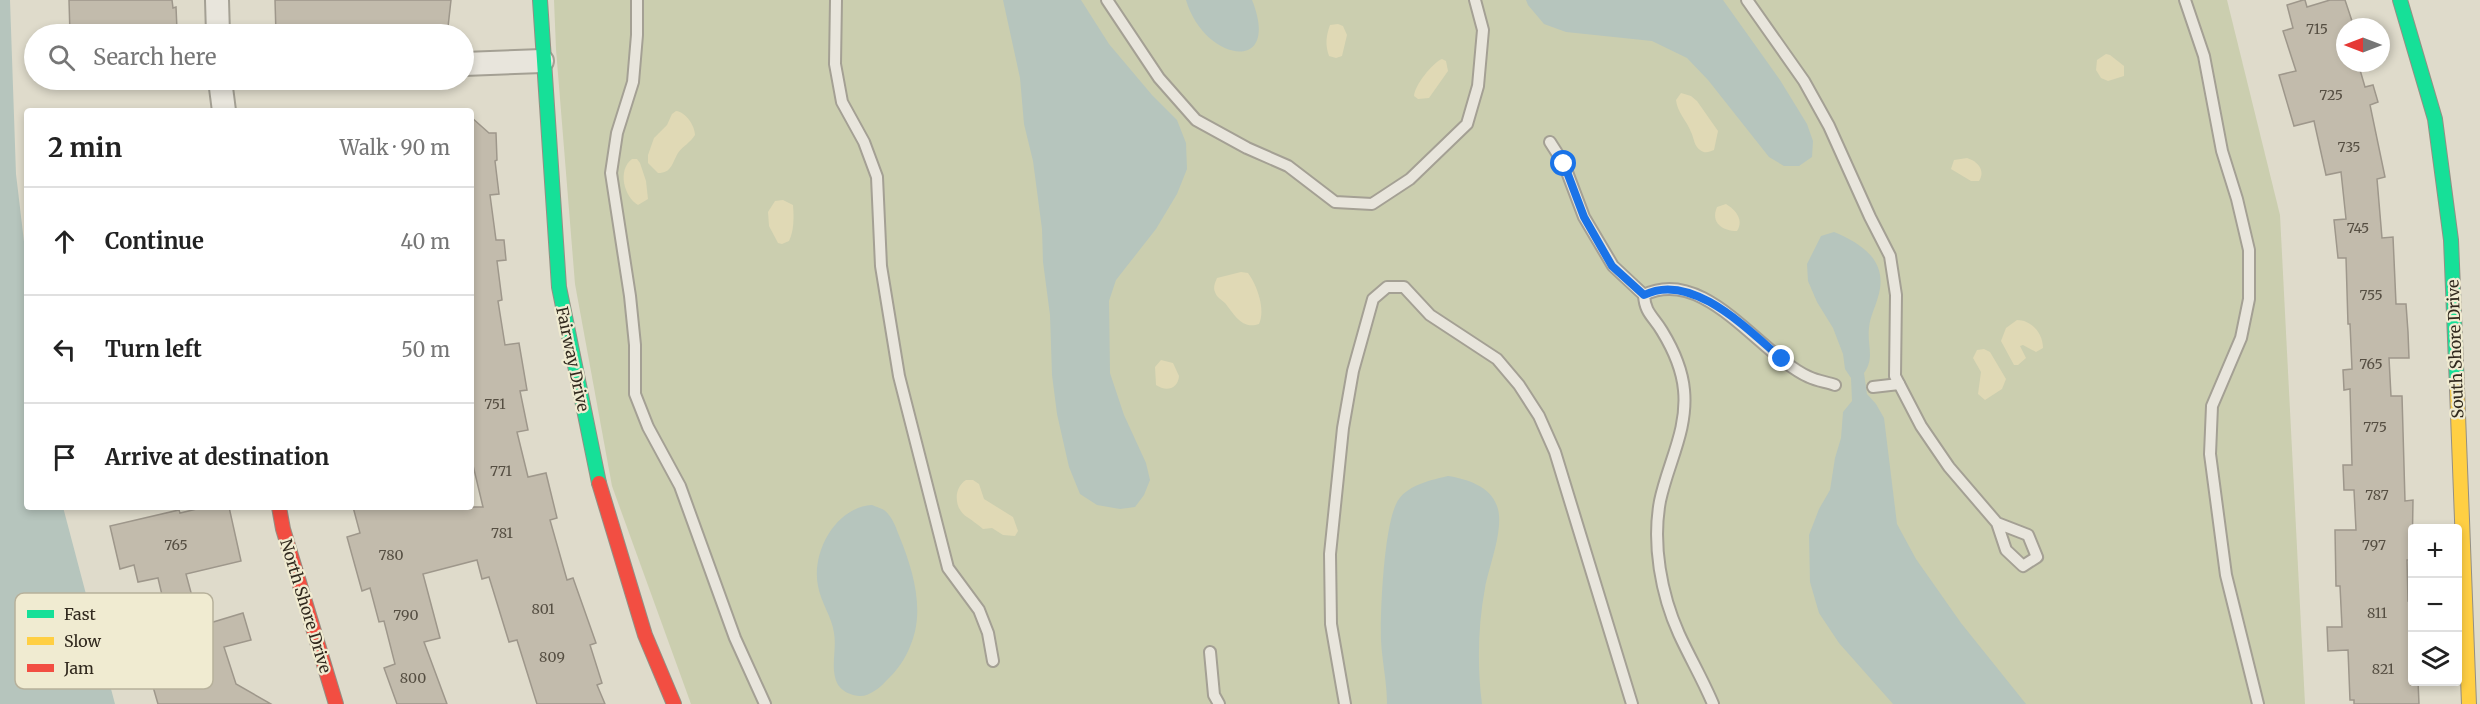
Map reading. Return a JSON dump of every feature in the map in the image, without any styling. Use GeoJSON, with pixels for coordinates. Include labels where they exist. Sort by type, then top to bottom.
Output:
{"type":"FeatureCollection","features":[{"type":"Feature","properties":{"kind":"street"},"geometry":{"type":"LineString","coordinates":[[218,0],[218,24]]}},
{"type":"Feature","properties":{"kind":"street","name":"Fairway Drive"},"geometry":{"type":"LineString","coordinates":[[540,0],[542,61],[559,287],[601,493],[645,635],[674,704]]}},
{"type":"Feature","properties":{"kind":"street","name":"South Shore Drive"},"geometry":{"type":"LineString","coordinates":[[2400,0],[2435,119],[2451,240],[2469,704]]}},
{"type":"Feature","properties":{"kind":"street"},"geometry":{"type":"LineString","coordinates":[[474,64],[542,61]]}},
{"type":"Feature","properties":{"kind":"street"},"geometry":{"type":"LineString","coordinates":[[221,90],[224,108]]}},
{"type":"Feature","properties":{"kind":"street","name":"North Shore Drive"},"geometry":{"type":"LineString","coordinates":[[280,510],[286,540],[336,704]]}},
{"type":"Feature","properties":{"kind":"lane"},"geometry":{"type":"LineString","coordinates":[[637,0],[633,82],[617,133],[611,173],[630,296],[635,345],[635,394],[648,427],[680,486],[735,638],[765,704]]}},
{"type":"Feature","properties":{"kind":"lane"},"geometry":{"type":"LineString","coordinates":[[836,0],[835,64],[842,102],[864,142],[877,177],[880,266],[899,376],[948,568],[979,610],[988,633],[993,660]]}},
{"type":"Feature","properties":{"kind":"lane"},"geometry":{"type":"LineString","coordinates":[[1107,0],[1159,78],[1196,120],[1246,148],[1288,166],[1335,202],[1372,204],[1410,179],[1467,124],[1478,86],[1483,30],[1475,0]]}},
{"type":"Feature","properties":{"kind":"lane"},"geometry":{"type":"LineString","coordinates":[[1747,0],[1804,81],[1829,126],[1870,218],[1890,256],[1896,295],[1895,376],[1921,426],[1949,467],[1997,523]]}},
{"type":"Feature","properties":{"kind":"lane"},"geometry":{"type":"LineString","coordinates":[[2186,0],[2204,56],[2222,151],[2237,199],[2249,250],[2249,299],[2241,338],[2212,406],[2210,454],[2226,575],[2258,704]]}},
{"type":"Feature","properties":{"kind":"lane"},"geometry":{"type":"LineString","coordinates":[[1550,142],[1564,164],[1584,217],[1612,266],[1644,295],[1645,308],[1661,329],[1677,358],[1684,390],[1684,421],[1660,500],[1655,541],[1664,587],[1678,632],[1713,704]]}},
{"type":"Feature","properties":{"kind":"lane"},"geometry":{"type":"LineString","coordinates":[[1346,704],[1331,624],[1330,554],[1336,490],[1353,371],[1373,299],[1387,287],[1404,287],[1430,315],[1497,359],[1519,385],[1539,416],[1555,452],[1632,704]]}},
{"type":"Feature","properties":{"kind":"lane"},"geometry":{"type":"LineString","coordinates":[[1644,295],[1656,289],[1687,291],[1720,308],[1782,359],[1808,377],[1835,385]]}},
{"type":"Feature","properties":{"kind":"lane"},"geometry":{"type":"LineString","coordinates":[[1873,387],[1899,384]]}},
{"type":"Feature","properties":{"kind":"lane"},"geometry":{"type":"LineString","coordinates":[[1210,652],[1214,695],[1219,704]]}},
{"type":"Feature","properties":{"kind":"green space"},"geometry":{"type":"Polygon","coordinates":[[[554,0],[2227,0],[2280,215],[2305,704],[691,704],[612,486],[575,284],[554,0]]]}},
{"type":"Feature","properties":{"kind":"sand"},"geometry":{"type":"Polygon","coordinates":[[[1330,25],[1343,26],[1347,35],[1342,56],[1336,58],[1329,56],[1326,40],[1330,25]]]}},
{"type":"Feature","properties":{"kind":"sand"},"geometry":{"type":"Polygon","coordinates":[[[2106,54],[2124,66],[2124,76],[2108,81],[2101,78],[2096,70],[2097,60],[2106,54]]]}},
{"type":"Feature","properties":{"kind":"sand"},"geometry":{"type":"Polygon","coordinates":[[[1442,59],[1446,61],[1448,71],[1429,98],[1418,99],[1414,96],[1420,81],[1429,69],[1442,59]]]}},
{"type":"Feature","properties":{"kind":"sand"},"geometry":{"type":"Polygon","coordinates":[[[1681,93],[1697,101],[1718,131],[1714,150],[1704,152],[1696,146],[1677,104],[1676,100],[1681,93]]]}},
{"type":"Feature","properties":{"kind":"sand"},"geometry":{"type":"Polygon","coordinates":[[[676,111],[689,120],[695,135],[678,153],[669,169],[658,173],[648,163],[648,155],[654,138],[667,125],[676,111]]]}},
{"type":"Feature","properties":{"kind":"sand"},"geometry":{"type":"Polygon","coordinates":[[[1967,158],[1979,166],[1981,177],[1979,181],[1971,181],[1951,169],[1954,160],[1967,158]]]}},
{"type":"Feature","properties":{"kind":"sand"},"geometry":{"type":"Polygon","coordinates":[[[632,159],[637,159],[640,163],[646,181],[648,199],[638,205],[629,196],[624,183],[627,164],[632,159]]]}},
{"type":"Feature","properties":{"kind":"sand"},"geometry":{"type":"Polygon","coordinates":[[[783,200],[793,205],[793,219],[789,241],[782,244],[778,243],[769,226],[768,212],[775,201],[783,200]]]}},
{"type":"Feature","properties":{"kind":"sand"},"geometry":{"type":"Polygon","coordinates":[[[1726,204],[1738,216],[1740,223],[1737,231],[1723,228],[1715,218],[1717,207],[1726,204]]]}},
{"type":"Feature","properties":{"kind":"sand"},"geometry":{"type":"Polygon","coordinates":[[[1241,272],[1248,273],[1257,291],[1262,312],[1259,324],[1243,323],[1215,292],[1217,278],[1241,272]]]}},
{"type":"Feature","properties":{"kind":"sand"},"geometry":{"type":"Polygon","coordinates":[[[2017,320],[2027,322],[2036,329],[2043,348],[2036,352],[2023,345],[2020,346],[2026,358],[2018,365],[2014,365],[2001,341],[2006,328],[2017,320]]]}},
{"type":"Feature","properties":{"kind":"sand"},"geometry":{"type":"Polygon","coordinates":[[[1984,349],[1990,352],[2006,379],[2002,389],[1985,400],[1978,394],[1981,372],[1973,358],[1977,350],[1984,349]]]}},
{"type":"Feature","properties":{"kind":"sand"},"geometry":{"type":"Polygon","coordinates":[[[1161,360],[1173,363],[1179,376],[1176,384],[1171,388],[1156,385],[1155,367],[1161,360]]]}},
{"type":"Feature","properties":{"kind":"sand"},"geometry":{"type":"Polygon","coordinates":[[[966,480],[973,480],[979,484],[984,499],[1013,517],[1018,531],[1015,536],[1003,535],[992,528],[983,529],[963,513],[958,504],[957,493],[966,480]]]}},
{"type":"Feature","properties":{"kind":"shaded area"},"geometry":{"type":"Polygon","coordinates":[[[0,0],[10,0],[16,174],[24,242],[24,510],[64,510],[86,593],[15,593],[15,689],[111,689],[115,704],[0,704],[0,0]]]}},
{"type":"Feature","properties":{"kind":"shaded area"},"geometry":{"type":"Polygon","coordinates":[[[1003,0],[1081,0],[1109,44],[1152,95],[1177,120],[1186,143],[1187,169],[1177,194],[1156,229],[1116,280],[1109,301],[1110,373],[1124,415],[1146,463],[1150,480],[1144,495],[1135,507],[1120,509],[1097,505],[1080,494],[1069,467],[1057,414],[1052,375],[1050,315],[1033,161],[1024,124],[1020,78],[1003,0]]]}},
{"type":"Feature","properties":{"kind":"shaded area"},"geometry":{"type":"Polygon","coordinates":[[[1186,0],[1252,0],[1259,24],[1257,40],[1249,49],[1237,51],[1223,47],[1208,37],[1195,21],[1186,0]]]}},
{"type":"Feature","properties":{"kind":"shaded area"},"geometry":{"type":"Polygon","coordinates":[[[1526,0],[1723,0],[1780,80],[1807,124],[1813,141],[1812,157],[1799,166],[1784,166],[1769,157],[1708,80],[1687,58],[1652,41],[1566,32],[1544,24],[1526,0]]]}},
{"type":"Feature","properties":{"kind":"shaded area"},"geometry":{"type":"Polygon","coordinates":[[[1834,232],[1864,249],[1877,264],[1880,274],[1878,297],[1869,328],[1869,362],[1864,373],[1867,394],[1884,418],[1897,524],[1916,559],[1961,623],[2026,704],[1893,704],[1839,643],[1819,613],[1810,582],[1809,535],[1819,509],[1830,490],[1841,438],[1843,412],[1852,401],[1851,378],[1845,369],[1843,354],[1833,328],[1817,302],[1808,281],[1807,264],[1821,236],[1834,232]]]}},
{"type":"Feature","properties":{"kind":"shaded area"},"geometry":{"type":"Polygon","coordinates":[[[1448,476],[1463,479],[1489,493],[1494,499],[1499,515],[1498,535],[1485,588],[1481,616],[1479,660],[1482,704],[1387,704],[1381,640],[1381,609],[1386,545],[1394,509],[1399,499],[1409,490],[1422,483],[1448,476]]]}},
{"type":"Feature","properties":{"kind":"shaded area"},"geometry":{"type":"Polygon","coordinates":[[[872,505],[883,509],[892,519],[905,550],[916,590],[917,618],[911,644],[897,669],[877,689],[859,696],[846,692],[837,683],[834,671],[834,633],[819,592],[817,573],[818,559],[823,546],[837,523],[847,514],[872,505]]]}},
{"type":"Feature","properties":{"kind":"building"},"geometry":{"type":"Polygon","coordinates":[[[69,0],[172,0],[173,8],[176,7],[177,24],[70,24],[69,0]]]}},
{"type":"Feature","properties":{"kind":"building"},"geometry":{"type":"Polygon","coordinates":[[[275,0],[451,0],[448,24],[276,24],[275,0]]]}},
{"type":"Feature","properties":{"kind":"building"},"geometry":{"type":"Polygon","coordinates":[[[2305,0],[2307,7],[2330,0],[2345,0],[2351,18],[2336,18],[2336,72],[2361,72],[2365,87],[2373,85],[2378,102],[2370,105],[2385,177],[2377,179],[2382,238],[2393,237],[2396,304],[2406,304],[2408,332],[2409,358],[2389,358],[2391,396],[2402,396],[2405,501],[2413,500],[2413,524],[2408,524],[2407,560],[2408,686],[2418,686],[2419,704],[2354,704],[2354,700],[2350,700],[2348,650],[2328,651],[2327,627],[2342,627],[2340,586],[2336,586],[2335,530],[2356,530],[2354,490],[2344,490],[2343,465],[2352,465],[2350,389],[2344,390],[2343,370],[2352,369],[2346,258],[2338,258],[2334,220],[2346,219],[2341,172],[2326,175],[2314,121],[2294,126],[2279,75],[2296,71],[2283,31],[2293,28],[2287,5],[2305,0]]]}},
{"type":"Feature","properties":{"kind":"building"},"geometry":{"type":"Polygon","coordinates":[[[474,120],[489,133],[496,133],[497,160],[495,161],[499,194],[490,195],[496,240],[504,240],[506,260],[497,261],[502,300],[498,301],[505,345],[519,343],[527,390],[520,391],[528,430],[517,432],[528,477],[546,473],[557,518],[550,520],[567,580],[573,578],[596,643],[590,645],[602,683],[597,685],[605,704],[537,704],[517,640],[509,642],[489,577],[482,579],[477,560],[423,574],[440,638],[424,642],[447,704],[397,704],[384,668],[395,664],[384,621],[379,622],[370,588],[362,591],[347,537],[360,533],[354,510],[474,510],[474,507],[483,507],[474,470],[474,120]]]}},
{"type":"Feature","properties":{"kind":"building"},"geometry":{"type":"Polygon","coordinates":[[[179,510],[180,513],[192,510],[230,510],[241,561],[186,574],[191,593],[162,593],[158,578],[138,582],[134,565],[120,569],[110,526],[179,510]]]}},
{"type":"Feature","properties":{"kind":"building"},"geometry":{"type":"Polygon","coordinates":[[[243,613],[251,640],[224,647],[236,684],[271,704],[158,704],[154,689],[213,689],[213,622],[243,613]]]}},
{"type":"Feature","properties":{"kind":"traffic: fast"},"geometry":{"type":"LineString","coordinates":[[540,0],[559,287],[599,483]]}},
{"type":"Feature","properties":{"kind":"traffic: fast"},"geometry":{"type":"LineString","coordinates":[[2400,0],[2435,119],[2451,240],[2457,388]]}},
{"type":"Feature","properties":{"kind":"traffic: slow"},"geometry":{"type":"LineString","coordinates":[[2457,388],[2469,704]]}},
{"type":"Feature","properties":{"kind":"traffic: jam"},"geometry":{"type":"LineString","coordinates":[[599,483],[645,635],[674,704]]}},
{"type":"Feature","properties":{"kind":"traffic: jam"},"geometry":{"type":"LineString","coordinates":[[280,510],[283,529],[336,704]]}},
{"type":"Feature","properties":{"kind":"route"},"geometry":{"type":"LineString","coordinates":[[1564,164],[1584,217],[1612,266],[1644,295],[1656,289],[1687,291],[1720,308],[1782,359]]}}]}
